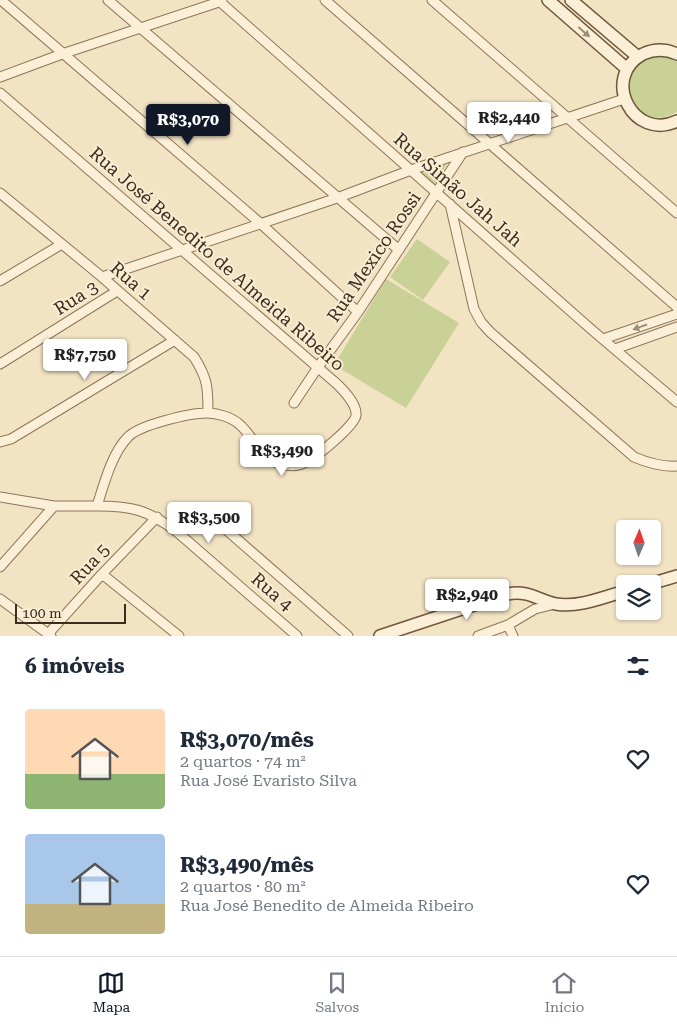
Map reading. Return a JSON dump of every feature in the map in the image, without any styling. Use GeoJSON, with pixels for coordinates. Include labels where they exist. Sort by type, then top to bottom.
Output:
{"type":"FeatureCollection","features":[{"type":"Feature","properties":{"kind":"main road"},"geometry":{"type":"LineString","coordinates":[[548,0],[627,69]]}},
{"type":"Feature","properties":{"kind":"main road"},"geometry":{"type":"LineString","coordinates":[[571,0],[638,57]]}},
{"type":"Feature","properties":{"kind":"main road"},"geometry":{"type":"LineString","coordinates":[[677,54],[660,50],[648,52],[638,57],[627,69],[622,89],[624,99],[638,118],[648,123],[660,125],[671,124],[677,121]]}},
{"type":"Feature","properties":{"kind":"main road"},"geometry":{"type":"LineString","coordinates":[[661,581],[677,576]]}},
{"type":"Feature","properties":{"kind":"main road"},"geometry":{"type":"LineString","coordinates":[[380,636],[508,594],[523,593],[555,604],[577,604],[616,593]]}},
{"type":"Feature","properties":{"kind":"street"},"geometry":{"type":"LineString","coordinates":[[1,0],[260,223],[358,312]]}},
{"type":"Feature","properties":{"kind":"street"},"geometry":{"type":"LineString","coordinates":[[108,0],[399,250]]}},
{"type":"Feature","properties":{"kind":"street"},"geometry":{"type":"LineString","coordinates":[[325,0],[677,307]]}},
{"type":"Feature","properties":{"kind":"street"},"geometry":{"type":"LineString","coordinates":[[432,0],[677,213]]}},
{"type":"Feature","properties":{"kind":"street"},"geometry":{"type":"LineString","coordinates":[[0,76],[221,1]]}},
{"type":"Feature","properties":{"kind":"street","name":"Rua Simão Jah Jah"},"geometry":{"type":"LineString","coordinates":[[221,1],[603,339],[677,402]]}},
{"type":"Feature","properties":{"kind":"street","name":"Rua José Benedito de Almeida Ribeiro"},"geometry":{"type":"LineString","coordinates":[[0,93],[318,367],[343,390],[357,414],[353,423],[313,459],[303,464],[282,465],[266,457],[238,424],[228,418],[208,413]]}},
{"type":"Feature","properties":{"kind":"street"},"geometry":{"type":"LineString","coordinates":[[102,277],[337,198],[463,152],[624,99]]}},
{"type":"Feature","properties":{"kind":"street","name":"Rua Mexico Rossi"},"geometry":{"type":"LineString","coordinates":[[294,403],[358,312],[463,152]]}},
{"type":"Feature","properties":{"kind":"street","name":"Rua 1"},"geometry":{"type":"LineString","coordinates":[[1,196],[102,277],[194,357],[203,372],[208,388],[208,413]]}},
{"type":"Feature","properties":{"kind":"street"},"geometry":{"type":"LineString","coordinates":[[450,204],[474,309],[490,332],[634,457],[648,463],[677,466]]}},
{"type":"Feature","properties":{"kind":"street"},"geometry":{"type":"LineString","coordinates":[[0,282],[62,244]]}},
{"type":"Feature","properties":{"kind":"street","name":"Rua 3"},"geometry":{"type":"LineString","coordinates":[[0,364],[117,291]]}},
{"type":"Feature","properties":{"kind":"street"},"geometry":{"type":"LineString","coordinates":[[603,339],[677,314]]}},
{"type":"Feature","properties":{"kind":"street"},"geometry":{"type":"LineString","coordinates":[[615,349],[677,327]]}},
{"type":"Feature","properties":{"kind":"street"},"geometry":{"type":"LineString","coordinates":[[1,442],[12,439],[175,340]]}},
{"type":"Feature","properties":{"kind":"street"},"geometry":{"type":"LineString","coordinates":[[97,506],[104,482],[119,449],[128,436],[139,429],[156,423],[208,413]]}},
{"type":"Feature","properties":{"kind":"street","name":"Rua 4"},"geometry":{"type":"LineString","coordinates":[[0,498],[54,506],[119,506],[157,517],[176,531],[297,636]]}},
{"type":"Feature","properties":{"kind":"street"},"geometry":{"type":"LineString","coordinates":[[0,567],[54,506]]}},
{"type":"Feature","properties":{"kind":"street","name":"Rua 5"},"geometry":{"type":"LineString","coordinates":[[50,635],[102,574],[157,517]]}},
{"type":"Feature","properties":{"kind":"street"},"geometry":{"type":"LineString","coordinates":[[214,519],[348,636]]}},
{"type":"Feature","properties":{"kind":"street"},"geometry":{"type":"LineString","coordinates":[[102,574],[179,636]]}},
{"type":"Feature","properties":{"kind":"street"},"geometry":{"type":"LineString","coordinates":[[0,599],[50,635]]}},
{"type":"Feature","properties":{"kind":"street"},"geometry":{"type":"LineString","coordinates":[[478,636],[508,625],[535,609],[555,604]]}},
{"type":"Feature","properties":{"kind":"street"},"geometry":{"type":"LineString","coordinates":[[508,625],[513,636]]}},
{"type":"Feature","properties":{"kind":"green space"},"geometry":{"type":"Polygon","coordinates":[[[654,55],[666,56],[677,61],[677,112],[662,117],[649,116],[638,110],[631,100],[628,88],[631,75],[639,64],[654,55]]]}},
{"type":"Feature","properties":{"kind":"green space"},"geometry":{"type":"Polygon","coordinates":[[[447,164],[434,187],[419,172],[447,164]]]}},
{"type":"Feature","properties":{"kind":"green space"},"geometry":{"type":"Polygon","coordinates":[[[417,239],[450,262],[423,300],[390,277],[417,239]]]}},
{"type":"Feature","properties":{"kind":"green space"},"geometry":{"type":"Polygon","coordinates":[[[386,279],[459,323],[406,408],[334,365],[386,279]]]}}]}
